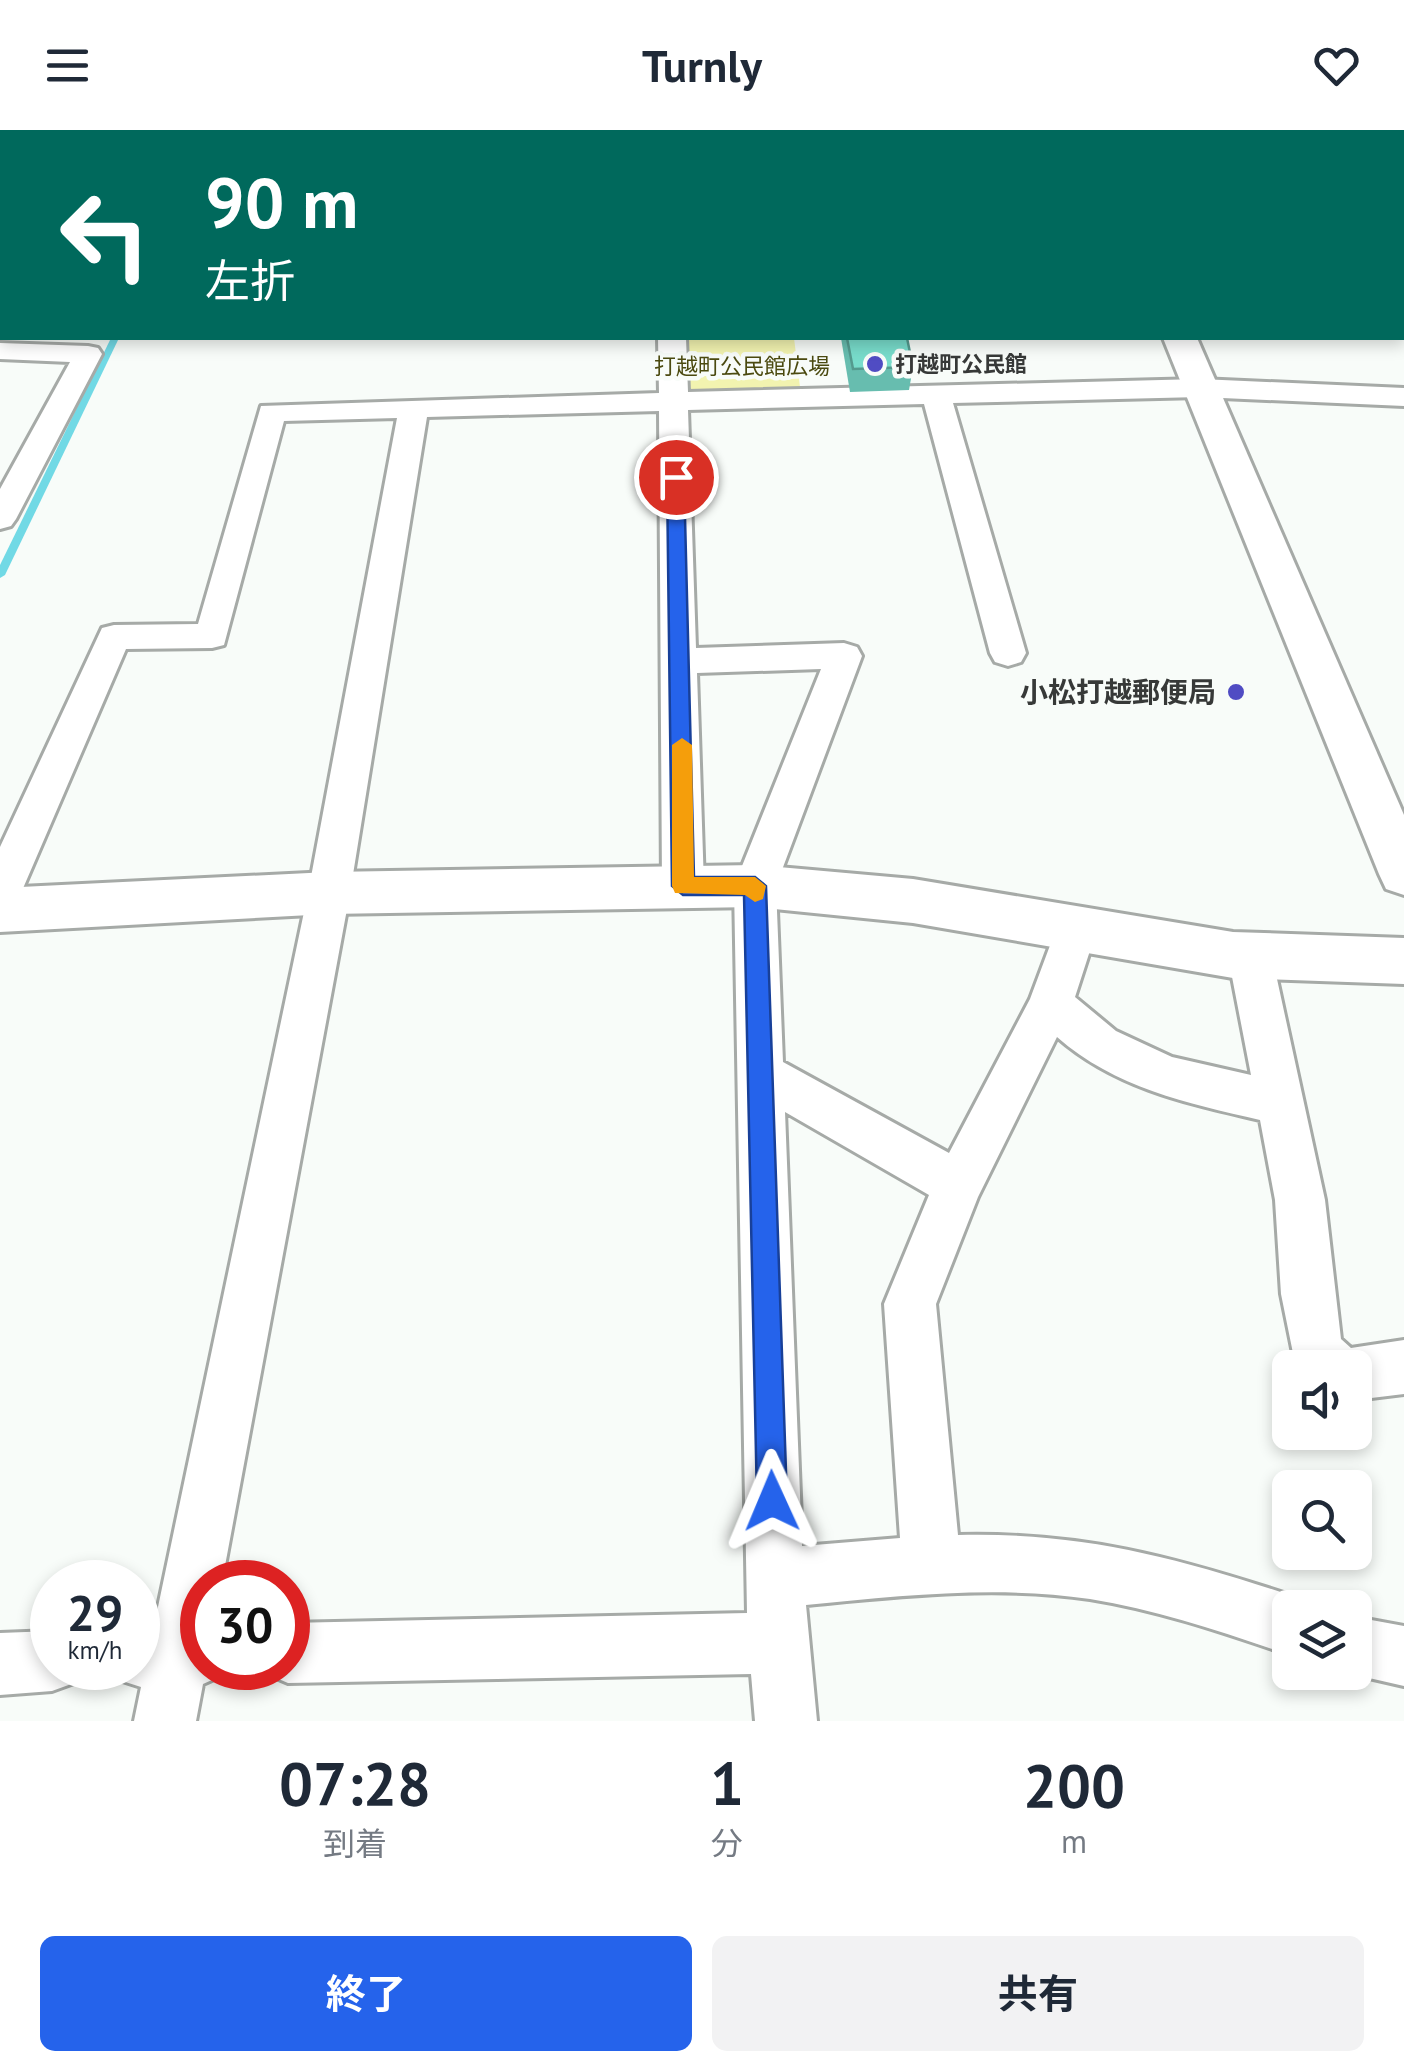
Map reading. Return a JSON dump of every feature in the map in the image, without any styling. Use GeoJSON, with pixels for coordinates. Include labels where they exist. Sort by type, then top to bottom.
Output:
{"type":"FeatureCollection","features":[{"type":"Feature","properties":{"kind":"street"},"geometry":{"type":"LineString","coordinates":[[672,340],[683,886]]}},
{"type":"Feature","properties":{"kind":"street"},"geometry":{"type":"LineString","coordinates":[[1181,340],[1404,874]]}},
{"type":"Feature","properties":{"kind":"street"},"geometry":{"type":"LineString","coordinates":[[0,351],[88,354],[0,519]]}},
{"type":"Feature","properties":{"kind":"street"},"geometry":{"type":"LineString","coordinates":[[0,894],[114,637],[212,636],[271,412],[1200,388],[1404,396]]}},
{"type":"Feature","properties":{"kind":"street"},"geometry":{"type":"LineString","coordinates":[[936,396],[1008,653]]}},
{"type":"Feature","properties":{"kind":"street"},"geometry":{"type":"LineString","coordinates":[[164,1721],[172,1655],[329,893],[412,409]]}},
{"type":"Feature","properties":{"kind":"street"},"geometry":{"type":"LineString","coordinates":[[681,661],[844,656],[755,886],[774,1578],[786,1721]]}},
{"type":"Feature","properties":{"kind":"street"},"geometry":{"type":"LineString","coordinates":[[0,910],[329,893],[755,886],[913,901],[1250,956],[1404,962]]}},
{"type":"Feature","properties":{"kind":"street"},"geometry":{"type":"LineString","coordinates":[[932,1564],[910,1304],[958,1185],[1050,1004],[1076,929]]}},
{"type":"Feature","properties":{"kind":"street"},"geometry":{"type":"LineString","coordinates":[[1250,956],[1300,1200],[1307,1294],[1316,1350]]}},
{"type":"Feature","properties":{"kind":"street"},"geometry":{"type":"LineString","coordinates":[[1050,1004],[1100,1046],[1167,1077],[1280,1103]]}},
{"type":"Feature","properties":{"kind":"street"},"geometry":{"type":"LineString","coordinates":[[761,1074],[958,1185]]}},
{"type":"Feature","properties":{"kind":"street"},"geometry":{"type":"LineString","coordinates":[[1372,1371],[1404,1367]]}},
{"type":"Feature","properties":{"kind":"street"},"geometry":{"type":"LineString","coordinates":[[774,1578],[932,1564],[1060,1566],[1176,1587],[1272,1619]]}},
{"type":"Feature","properties":{"kind":"street"},"geometry":{"type":"LineString","coordinates":[[310,1653],[782,1642]]}},
{"type":"Feature","properties":{"kind":"street"},"geometry":{"type":"LineString","coordinates":[[1372,1650],[1404,1656]]}},
{"type":"Feature","properties":{"kind":"street"},"geometry":{"type":"LineString","coordinates":[[0,1664],[30,1662]]}},
{"type":"Feature","properties":{"kind":"green space","name":"打越町公民館広場"},"geometry":{"type":"Polygon","coordinates":[[[686,340],[794,340],[801,395],[686,396],[686,340]]]}},
{"type":"Feature","properties":{"kind":"building"},"geometry":{"type":"Polygon","coordinates":[[[847,340],[907,340],[913,367],[853,369],[847,340]]]}},
{"type":"Feature","properties":{"kind":"waterway"},"geometry":{"type":"LineString","coordinates":[[0,575],[114,340]]}},
{"type":"Feature","properties":{"kind":"slow traffic"},"geometry":{"type":"LineString","coordinates":[[682,745],[683,886],[755,886],[755,893]]}},
{"type":"Feature","properties":{"kind":"place","name":"打越町公民館"},"geometry":{"type":"Point","coordinates":[875,364]}},
{"type":"Feature","properties":{"kind":"place","name":"小松打越郵便局"},"geometry":{"type":"Point","coordinates":[1236,692]}},
{"type":"Feature","properties":{"kind":"route"},"geometry":{"type":"LineString","coordinates":[[676,477],[683,886],[755,886],[772,1501]]}}]}
